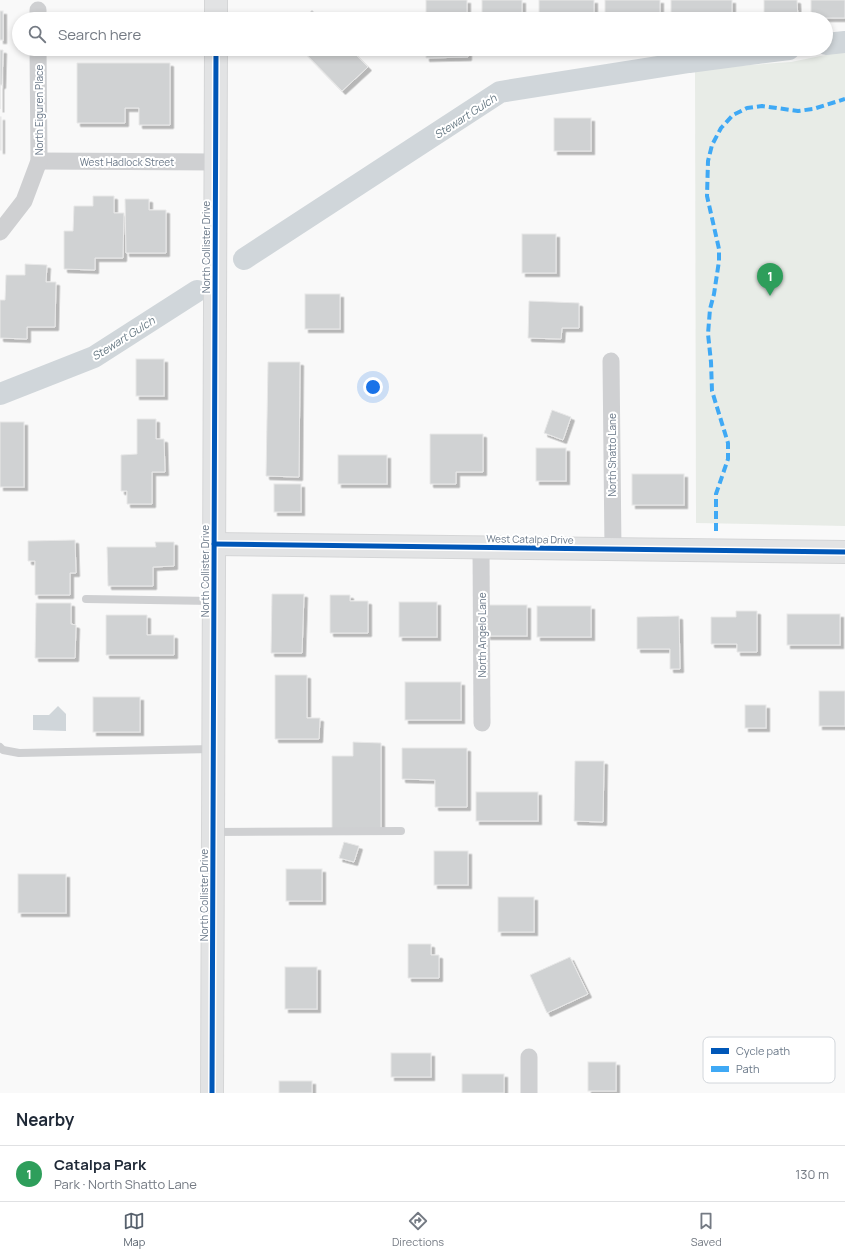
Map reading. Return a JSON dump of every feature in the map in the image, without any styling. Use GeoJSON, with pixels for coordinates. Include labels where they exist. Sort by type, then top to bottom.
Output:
{"type":"FeatureCollection","features":[{"type":"Feature","properties":{"kind":"street"},"geometry":{"type":"LineString","coordinates":[[216,0],[216,12]]}},
{"type":"Feature","properties":{"kind":"street","name":"North Eiguren Place"},"geometry":{"type":"LineString","coordinates":[[0,232],[24,201],[39,161],[38,56]]}},
{"type":"Feature","properties":{"kind":"street","name":"North Collister Drive"},"geometry":{"type":"LineString","coordinates":[[212,1093],[216,56]]}},
{"type":"Feature","properties":{"kind":"street","name":"West Hadlock Street"},"geometry":{"type":"LineString","coordinates":[[39,161],[216,162]]}},
{"type":"Feature","properties":{"kind":"street","name":"North Shatto Lane"},"geometry":{"type":"LineString","coordinates":[[611,361],[613,549]]}},
{"type":"Feature","properties":{"kind":"street","name":"West Catalpa Drive"},"geometry":{"type":"LineString","coordinates":[[214,544],[845,552]]}},
{"type":"Feature","properties":{"kind":"street","name":"North Angelo Lane"},"geometry":{"type":"LineString","coordinates":[[481,547],[482,724]]}},
{"type":"Feature","properties":{"kind":"street"},"geometry":{"type":"LineString","coordinates":[[528,1093],[529,1057]]}},
{"type":"Feature","properties":{"kind":"lane"},"geometry":{"type":"LineString","coordinates":[[86,599],[214,601]]}},
{"type":"Feature","properties":{"kind":"lane"},"geometry":{"type":"LineString","coordinates":[[0,747],[4,750],[19,753],[213,749]]}},
{"type":"Feature","properties":{"kind":"lane"},"geometry":{"type":"LineString","coordinates":[[213,832],[401,831]]}},
{"type":"Feature","properties":{"kind":"shaded area"},"geometry":{"type":"Polygon","coordinates":[[[845,51],[845,526],[696,523],[695,69],[791,62],[820,56],[833,56],[833,53],[845,51]]]}},
{"type":"Feature","properties":{"kind":"shaded area"},"geometry":{"type":"Polygon","coordinates":[[[58,706],[66,714],[66,731],[33,730],[33,715],[49,715],[58,706]]]}},
{"type":"Feature","properties":{"kind":"building"},"geometry":{"type":"Polygon","coordinates":[[[426,0],[467,0],[467,12],[426,12],[426,0]]]}},
{"type":"Feature","properties":{"kind":"building"},"geometry":{"type":"Polygon","coordinates":[[[482,0],[522,0],[522,12],[482,12],[482,0]]]}},
{"type":"Feature","properties":{"kind":"building"},"geometry":{"type":"Polygon","coordinates":[[[539,0],[594,0],[594,12],[539,12],[539,0]]]}},
{"type":"Feature","properties":{"kind":"building"},"geometry":{"type":"Polygon","coordinates":[[[605,0],[660,0],[660,12],[605,12],[605,0]]]}},
{"type":"Feature","properties":{"kind":"building"},"geometry":{"type":"Polygon","coordinates":[[[671,0],[732,0],[732,12],[671,12],[671,0]]]}},
{"type":"Feature","properties":{"kind":"building"},"geometry":{"type":"Polygon","coordinates":[[[764,0],[797,0],[798,12],[764,12],[764,0]]]}},
{"type":"Feature","properties":{"kind":"building"},"geometry":{"type":"Polygon","coordinates":[[[811,0],[845,0],[845,18],[833,18],[833,12],[811,12],[811,0]]]}},
{"type":"Feature","properties":{"kind":"building"},"geometry":{"type":"Polygon","coordinates":[[[0,11],[3,11],[3,40],[0,40],[0,11]]]}},
{"type":"Feature","properties":{"kind":"building"},"geometry":{"type":"Polygon","coordinates":[[[0,50],[3,50],[2,85],[0,85],[0,50]]]}},
{"type":"Feature","properties":{"kind":"building"},"geometry":{"type":"Polygon","coordinates":[[[308,56],[357,56],[368,67],[342,91],[308,56]]]}},
{"type":"Feature","properties":{"kind":"building"},"geometry":{"type":"Polygon","coordinates":[[[426,56],[468,56],[468,57],[426,58],[426,56]]]}},
{"type":"Feature","properties":{"kind":"building"},"geometry":{"type":"Polygon","coordinates":[[[77,63],[170,63],[170,125],[139,125],[139,108],[125,108],[125,123],[77,123],[77,63]]]}},
{"type":"Feature","properties":{"kind":"building"},"geometry":{"type":"Polygon","coordinates":[[[1,117],[1,150],[0,150],[1,117]]]}},
{"type":"Feature","properties":{"kind":"building"},"geometry":{"type":"Polygon","coordinates":[[[554,118],[591,118],[591,151],[554,151],[554,118]]]}},
{"type":"Feature","properties":{"kind":"building"},"geometry":{"type":"Polygon","coordinates":[[[93,196],[114,196],[114,213],[124,213],[123,258],[95,258],[95,270],[64,269],[64,231],[73,231],[74,206],[93,206],[93,196]]]}},
{"type":"Feature","properties":{"kind":"building"},"geometry":{"type":"Polygon","coordinates":[[[125,199],[149,199],[149,210],[166,210],[166,253],[126,253],[125,199]]]}},
{"type":"Feature","properties":{"kind":"building"},"geometry":{"type":"Polygon","coordinates":[[[522,234],[556,234],[556,273],[522,273],[522,234]]]}},
{"type":"Feature","properties":{"kind":"building"},"geometry":{"type":"Polygon","coordinates":[[[25,264],[47,265],[46,282],[56,282],[55,327],[27,327],[27,339],[0,338],[0,300],[5,300],[6,275],[25,275],[25,264]]]}},
{"type":"Feature","properties":{"kind":"building"},"geometry":{"type":"Polygon","coordinates":[[[305,294],[340,294],[340,329],[305,329],[305,294]]]}},
{"type":"Feature","properties":{"kind":"building"},"geometry":{"type":"Polygon","coordinates":[[[529,301],[579,303],[579,328],[562,328],[561,339],[528,338],[529,301]]]}},
{"type":"Feature","properties":{"kind":"building"},"geometry":{"type":"Polygon","coordinates":[[[136,359],[164,359],[164,396],[136,396],[136,359]]]}},
{"type":"Feature","properties":{"kind":"building"},"geometry":{"type":"Polygon","coordinates":[[[268,362],[300,362],[299,477],[266,476],[268,362]]]}},
{"type":"Feature","properties":{"kind":"building"},"geometry":{"type":"Polygon","coordinates":[[[552,410],[571,417],[563,440],[544,433],[552,410]]]}},
{"type":"Feature","properties":{"kind":"building"},"geometry":{"type":"Polygon","coordinates":[[[137,419],[156,419],[156,439],[164,439],[165,472],[152,472],[152,504],[127,504],[127,491],[121,491],[121,455],[137,454],[137,419]]]}},
{"type":"Feature","properties":{"kind":"building"},"geometry":{"type":"Polygon","coordinates":[[[0,422],[24,422],[24,487],[0,487],[0,422]]]}},
{"type":"Feature","properties":{"kind":"building"},"geometry":{"type":"Polygon","coordinates":[[[430,434],[483,434],[483,472],[456,472],[456,484],[430,484],[430,434]]]}},
{"type":"Feature","properties":{"kind":"building"},"geometry":{"type":"Polygon","coordinates":[[[536,448],[566,448],[566,481],[536,481],[536,448]]]}},
{"type":"Feature","properties":{"kind":"building"},"geometry":{"type":"Polygon","coordinates":[[[338,455],[387,455],[387,484],[338,484],[338,455]]]}},
{"type":"Feature","properties":{"kind":"building"},"geometry":{"type":"Polygon","coordinates":[[[632,474],[684,474],[684,505],[632,505],[632,474]]]}},
{"type":"Feature","properties":{"kind":"building"},"geometry":{"type":"Polygon","coordinates":[[[274,484],[301,484],[301,512],[274,512],[274,484]]]}},
{"type":"Feature","properties":{"kind":"building"},"geometry":{"type":"Polygon","coordinates":[[[75,540],[76,573],[70,573],[70,595],[35,595],[35,561],[28,561],[28,541],[75,540]]]}},
{"type":"Feature","properties":{"kind":"building"},"geometry":{"type":"Polygon","coordinates":[[[155,542],[174,542],[174,566],[153,567],[153,586],[108,586],[107,547],[156,547],[155,542]]]}},
{"type":"Feature","properties":{"kind":"building"},"geometry":{"type":"Polygon","coordinates":[[[272,594],[304,594],[302,653],[271,653],[272,594]]]}},
{"type":"Feature","properties":{"kind":"building"},"geometry":{"type":"Polygon","coordinates":[[[330,595],[350,595],[350,601],[368,601],[368,633],[330,633],[330,595]]]}},
{"type":"Feature","properties":{"kind":"building"},"geometry":{"type":"Polygon","coordinates":[[[399,602],[437,602],[437,637],[399,637],[399,602]]]}},
{"type":"Feature","properties":{"kind":"building"},"geometry":{"type":"Polygon","coordinates":[[[36,603],[71,603],[71,624],[76,625],[75,658],[35,658],[36,603]]]}},
{"type":"Feature","properties":{"kind":"building"},"geometry":{"type":"Polygon","coordinates":[[[487,605],[527,605],[527,636],[487,636],[487,605]]]}},
{"type":"Feature","properties":{"kind":"building"},"geometry":{"type":"Polygon","coordinates":[[[537,606],[591,606],[591,637],[537,637],[537,606]]]}},
{"type":"Feature","properties":{"kind":"building"},"geometry":{"type":"Polygon","coordinates":[[[736,611],[757,611],[757,652],[737,652],[737,644],[711,644],[711,617],[736,617],[736,611]]]}},
{"type":"Feature","properties":{"kind":"building"},"geometry":{"type":"Polygon","coordinates":[[[787,614],[840,614],[840,645],[787,645],[787,614]]]}},
{"type":"Feature","properties":{"kind":"building"},"geometry":{"type":"Polygon","coordinates":[[[106,615],[147,615],[147,635],[174,635],[174,655],[106,655],[106,615]]]}},
{"type":"Feature","properties":{"kind":"building"},"geometry":{"type":"Polygon","coordinates":[[[679,616],[680,669],[670,669],[670,649],[637,649],[637,617],[679,616]]]}},
{"type":"Feature","properties":{"kind":"building"},"geometry":{"type":"Polygon","coordinates":[[[275,675],[307,675],[307,718],[320,718],[319,739],[275,739],[275,675]]]}},
{"type":"Feature","properties":{"kind":"building"},"geometry":{"type":"Polygon","coordinates":[[[405,682],[461,682],[461,720],[405,720],[405,682]]]}},
{"type":"Feature","properties":{"kind":"building"},"geometry":{"type":"Polygon","coordinates":[[[819,691],[845,691],[845,726],[819,726],[819,691]]]}},
{"type":"Feature","properties":{"kind":"building"},"geometry":{"type":"Polygon","coordinates":[[[93,697],[140,697],[140,732],[93,732],[93,697]]]}},
{"type":"Feature","properties":{"kind":"building"},"geometry":{"type":"Polygon","coordinates":[[[745,705],[766,705],[766,728],[745,728],[745,705]]]}},
{"type":"Feature","properties":{"kind":"building"},"geometry":{"type":"Polygon","coordinates":[[[353,742],[381,743],[381,829],[332,829],[332,756],[353,756],[353,742]]]}},
{"type":"Feature","properties":{"kind":"building"},"geometry":{"type":"Polygon","coordinates":[[[402,748],[467,748],[467,807],[435,807],[435,780],[402,779],[402,748]]]}},
{"type":"Feature","properties":{"kind":"building"},"geometry":{"type":"Polygon","coordinates":[[[575,761],[604,761],[603,822],[574,821],[575,761]]]}},
{"type":"Feature","properties":{"kind":"building"},"geometry":{"type":"Polygon","coordinates":[[[476,792],[538,792],[538,821],[476,821],[476,792]]]}},
{"type":"Feature","properties":{"kind":"building"},"geometry":{"type":"Polygon","coordinates":[[[344,842],[359,846],[354,862],[339,858],[344,842]]]}},
{"type":"Feature","properties":{"kind":"building"},"geometry":{"type":"Polygon","coordinates":[[[434,851],[468,851],[468,885],[434,885],[434,851]]]}},
{"type":"Feature","properties":{"kind":"building"},"geometry":{"type":"Polygon","coordinates":[[[286,869],[322,869],[322,901],[286,901],[286,869]]]}},
{"type":"Feature","properties":{"kind":"building"},"geometry":{"type":"Polygon","coordinates":[[[18,874],[66,874],[66,913],[18,913],[18,874]]]}},
{"type":"Feature","properties":{"kind":"building"},"geometry":{"type":"Polygon","coordinates":[[[498,897],[534,897],[534,932],[498,932],[498,897]]]}},
{"type":"Feature","properties":{"kind":"building"},"geometry":{"type":"Polygon","coordinates":[[[408,944],[431,944],[431,955],[439,955],[439,978],[408,978],[408,944]]]}},
{"type":"Feature","properties":{"kind":"building"},"geometry":{"type":"Polygon","coordinates":[[[570,957],[588,994],[547,1013],[530,975],[570,957]]]}},
{"type":"Feature","properties":{"kind":"building"},"geometry":{"type":"Polygon","coordinates":[[[285,967],[317,967],[317,1009],[285,1009],[285,967]]]}},
{"type":"Feature","properties":{"kind":"building"},"geometry":{"type":"Polygon","coordinates":[[[391,1053],[431,1053],[431,1077],[391,1077],[391,1053]]]}},
{"type":"Feature","properties":{"kind":"building"},"geometry":{"type":"Polygon","coordinates":[[[588,1062],[616,1062],[616,1091],[588,1091],[588,1062]]]}},
{"type":"Feature","properties":{"kind":"building"},"geometry":{"type":"Polygon","coordinates":[[[462,1074],[504,1074],[504,1093],[462,1093],[462,1074]]]}},
{"type":"Feature","properties":{"kind":"building"},"geometry":{"type":"Polygon","coordinates":[[[279,1081],[312,1081],[312,1093],[279,1093],[279,1081]]]}},
{"type":"Feature","properties":{"kind":"waterway","name":"Stewart Gulch"},"geometry":{"type":"LineString","coordinates":[[833,43],[845,42]]}},
{"type":"Feature","properties":{"kind":"waterway","name":"Stewart Gulch"},"geometry":{"type":"LineString","coordinates":[[244,259],[500,92],[735,56]]}},
{"type":"Feature","properties":{"kind":"waterway","name":"Stewart Gulch"},"geometry":{"type":"LineString","coordinates":[[0,394],[94,357],[197,291]]}},
{"type":"Feature","properties":{"kind":"marked path"},"geometry":{"type":"LineString","coordinates":[[716,531],[716,494],[728,459],[728,443],[712,391],[708,334],[710,309],[719,261],[719,249],[707,196],[708,161],[712,145],[721,128],[733,115],[747,108],[762,106],[798,111],[813,109],[845,99]]}},
{"type":"Feature","properties":{"kind":"cycle path"},"geometry":{"type":"LineString","coordinates":[[212,1093],[216,56]]}},
{"type":"Feature","properties":{"kind":"cycle path"},"geometry":{"type":"LineString","coordinates":[[214,544],[845,552]]}},
{"type":"Feature","properties":{"kind":"place","name":"Catalpa Park"},"geometry":{"type":"Point","coordinates":[770,296]}}]}
